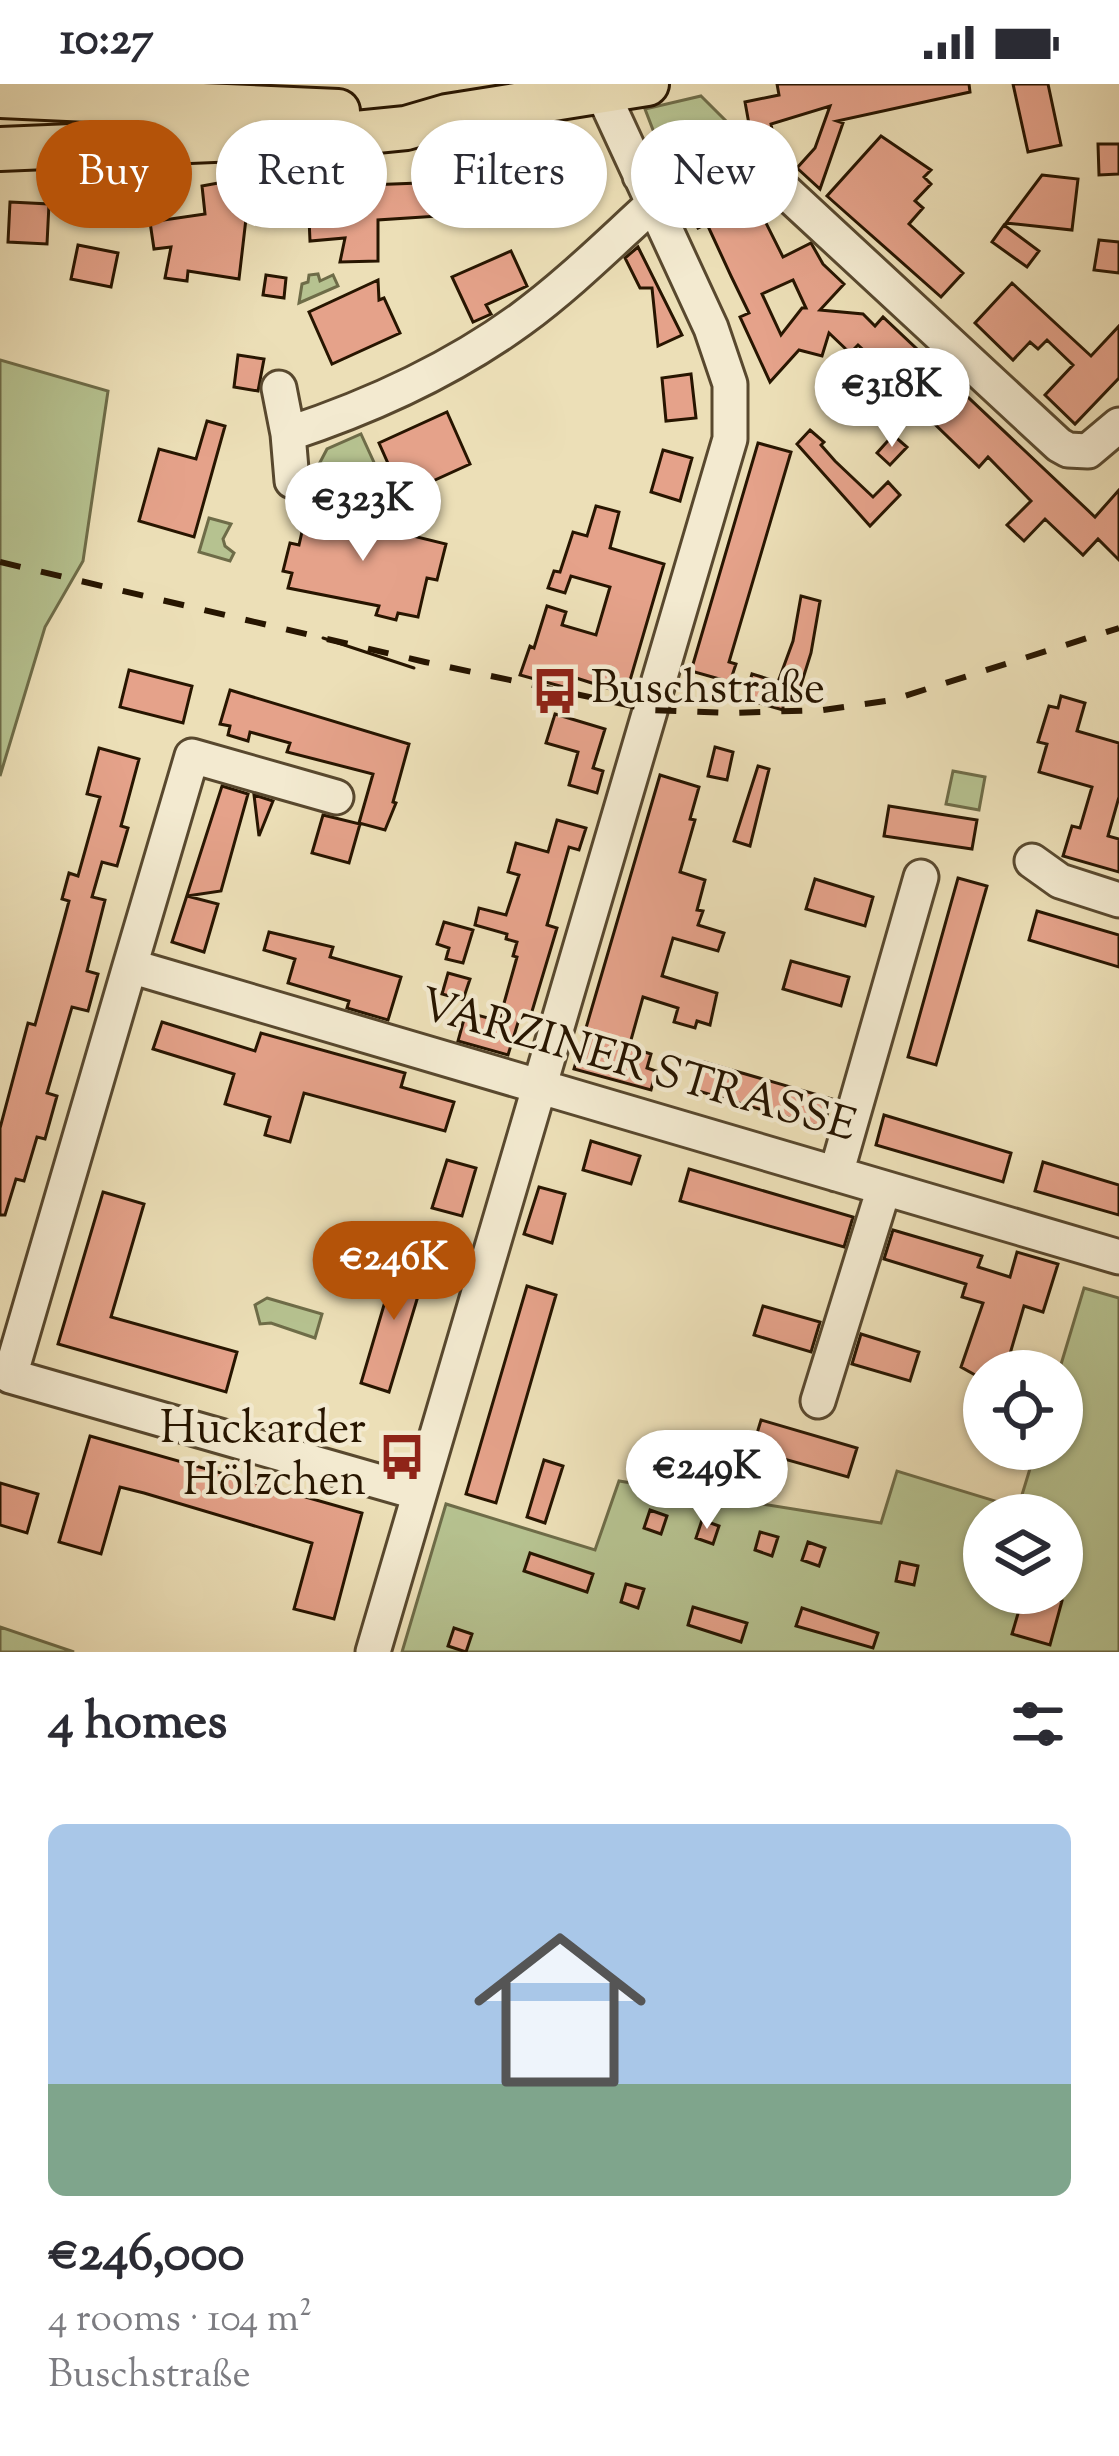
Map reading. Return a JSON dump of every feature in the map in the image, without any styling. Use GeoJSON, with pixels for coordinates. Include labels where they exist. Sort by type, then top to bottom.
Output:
{"type":"FeatureCollection","features":[{"type":"Feature","properties":{"kind":"main road"},"geometry":{"type":"LineString","coordinates":[[0,149],[406,128],[447,116],[647,84]]}},
{"type":"Feature","properties":{"kind":"main road"},"geometry":{"type":"LineString","coordinates":[[0,96],[447,116]]}},
{"type":"Feature","properties":{"kind":"street"},"geometry":{"type":"LineString","coordinates":[[602,92],[631,155]]}},
{"type":"Feature","properties":{"kind":"street"},"geometry":{"type":"LineString","coordinates":[[798,203],[1058,445],[1088,451],[1119,424]]}},
{"type":"Feature","properties":{"kind":"street"},"geometry":{"type":"LineString","coordinates":[[288,434],[379,400],[480,346],[561,287],[631,208]]}},
{"type":"Feature","properties":{"kind":"street"},"geometry":{"type":"LineString","coordinates":[[373,1652],[730,439],[730,384],[711,328],[665,228]]}},
{"type":"Feature","properties":{"kind":"street"},"geometry":{"type":"LineString","coordinates":[[279,388],[292,482]]}},
{"type":"Feature","properties":{"kind":"street"},"geometry":{"type":"LineString","coordinates":[[336,796],[179,752],[130,967],[5,1374],[419,1492]]}},
{"type":"Feature","properties":{"kind":"street"},"geometry":{"type":"LineString","coordinates":[[1032,861],[1060,881],[1119,900]]}},
{"type":"Feature","properties":{"kind":"street"},"geometry":{"type":"LineString","coordinates":[[836,1174],[921,877]]}},
{"type":"Feature","properties":{"kind":"street","name":"VARZINER STRASSE"},"geometry":{"type":"LineString","coordinates":[[130,967],[1119,1257]]}},
{"type":"Feature","properties":{"kind":"street"},"geometry":{"type":"LineString","coordinates":[[818,1401],[884,1188]]}},
{"type":"Feature","properties":{"kind":"green space"},"geometry":{"type":"Polygon","coordinates":[[[701,96],[725,120],[649,120],[645,109],[701,96]]]}},
{"type":"Feature","properties":{"kind":"green space"},"geometry":{"type":"Polygon","coordinates":[[[318,274],[320,281],[333,275],[338,286],[299,303],[302,284],[309,275],[318,274]]]}},
{"type":"Feature","properties":{"kind":"green space"},"geometry":{"type":"Polygon","coordinates":[[[0,360],[108,391],[83,561],[45,627],[0,776],[0,360]]]}},
{"type":"Feature","properties":{"kind":"green space"},"geometry":{"type":"Polygon","coordinates":[[[361,434],[377,469],[366,474],[350,467],[342,477],[316,470],[327,449],[361,434]]]}},
{"type":"Feature","properties":{"kind":"green space"},"geometry":{"type":"Polygon","coordinates":[[[209,518],[231,524],[223,539],[234,553],[230,561],[199,552],[209,518]]]}},
{"type":"Feature","properties":{"kind":"green space"},"geometry":{"type":"Polygon","coordinates":[[[953,771],[985,777],[979,810],[946,804],[953,771]]]}},
{"type":"Feature","properties":{"kind":"green space"},"geometry":{"type":"Polygon","coordinates":[[[1084,1288],[1119,1298],[1119,1652],[402,1652],[446,1504],[595,1550],[619,1481],[881,1523],[897,1471],[972,1494],[963,1494],[963,1614],[1083,1614],[1083,1494],[1022,1494],[1030,1470],[1083,1470],[1083,1350],[1065,1350],[1084,1288]]]}},
{"type":"Feature","properties":{"kind":"green space"},"geometry":{"type":"Polygon","coordinates":[[[267,1298],[322,1314],[315,1338],[271,1323],[260,1324],[255,1305],[267,1298]]]}},
{"type":"Feature","properties":{"kind":"green space"},"geometry":{"type":"Polygon","coordinates":[[[0,1627],[74,1652],[0,1652],[0,1627]]]}},
{"type":"Feature","properties":{"kind":"building"},"geometry":{"type":"Polygon","coordinates":[[[777,84],[969,84],[970,92],[837,121],[843,123],[820,189],[798,167],[815,148],[830,106],[784,120],[748,120],[745,102],[779,95],[777,84]]]}},
{"type":"Feature","properties":{"kind":"building"},"geometry":{"type":"Polygon","coordinates":[[[1013,84],[1048,84],[1061,145],[1028,152],[1013,84]]]}},
{"type":"Feature","properties":{"kind":"building"},"geometry":{"type":"Polygon","coordinates":[[[881,136],[931,170],[924,177],[931,184],[915,201],[923,208],[909,224],[963,273],[941,297],[827,196],[881,136]]]}},
{"type":"Feature","properties":{"kind":"building"},"geometry":{"type":"Polygon","coordinates":[[[1098,144],[1119,144],[1119,174],[1099,175],[1098,144]]]}},
{"type":"Feature","properties":{"kind":"building"},"geometry":{"type":"Polygon","coordinates":[[[1042,175],[1078,179],[1072,230],[1006,223],[1042,175]]]}},
{"type":"Feature","properties":{"kind":"building"},"geometry":{"type":"Polygon","coordinates":[[[216,183],[216,228],[245,228],[239,279],[188,271],[187,281],[165,278],[171,247],[154,249],[151,228],[192,228],[192,216],[205,214],[202,186],[216,183]]]}},
{"type":"Feature","properties":{"kind":"building"},"geometry":{"type":"Polygon","coordinates":[[[411,183],[411,218],[387,219],[387,184],[411,183]]]}},
{"type":"Feature","properties":{"kind":"building"},"geometry":{"type":"Polygon","coordinates":[[[10,202],[36,203],[36,228],[48,228],[47,244],[8,242],[10,202]]]}},
{"type":"Feature","properties":{"kind":"building"},"geometry":{"type":"Polygon","coordinates":[[[1004,225],[1039,251],[1027,267],[992,242],[1004,225]]]}},
{"type":"Feature","properties":{"kind":"building"},"geometry":{"type":"Polygon","coordinates":[[[309,228],[378,228],[378,261],[340,262],[345,238],[310,241],[309,228]]]}},
{"type":"Feature","properties":{"kind":"building"},"geometry":{"type":"Polygon","coordinates":[[[709,228],[768,228],[783,257],[811,243],[823,264],[844,284],[820,310],[863,314],[875,326],[883,317],[1095,517],[1119,490],[1119,560],[1098,539],[1083,555],[1045,519],[1024,541],[1007,525],[1031,501],[988,457],[979,467],[858,345],[850,353],[829,333],[822,356],[799,350],[770,382],[740,317],[749,313],[709,228]],[[793,280],[762,294],[781,335],[806,308],[793,280]]]}},
{"type":"Feature","properties":{"kind":"building"},"geometry":{"type":"Polygon","coordinates":[[[1099,240],[1119,242],[1119,273],[1094,270],[1099,240]]]}},
{"type":"Feature","properties":{"kind":"building"},"geometry":{"type":"Polygon","coordinates":[[[78,245],[118,253],[111,287],[71,279],[78,245]]]}},
{"type":"Feature","properties":{"kind":"building"},"geometry":{"type":"Polygon","coordinates":[[[638,247],[682,335],[658,346],[652,288],[640,288],[625,258],[638,247]]]}},
{"type":"Feature","properties":{"kind":"building"},"geometry":{"type":"Polygon","coordinates":[[[511,251],[527,286],[486,305],[491,314],[473,322],[452,277],[511,251]]]}},
{"type":"Feature","properties":{"kind":"building"},"geometry":{"type":"Polygon","coordinates":[[[266,275],[286,278],[284,298],[263,295],[266,275]]]}},
{"type":"Feature","properties":{"kind":"building"},"geometry":{"type":"Polygon","coordinates":[[[378,280],[379,300],[384,298],[400,333],[332,364],[309,312],[378,280]]]}},
{"type":"Feature","properties":{"kind":"building"},"geometry":{"type":"Polygon","coordinates":[[[1012,283],[1091,356],[1119,326],[1119,378],[1075,424],[1045,395],[1073,365],[1047,340],[1038,349],[1030,342],[1013,360],[975,323],[1012,283]]]}},
{"type":"Feature","properties":{"kind":"building"},"geometry":{"type":"Polygon","coordinates":[[[238,355],[264,359],[258,391],[234,387],[238,355]]]}},
{"type":"Feature","properties":{"kind":"building"},"geometry":{"type":"Polygon","coordinates":[[[691,374],[696,418],[666,421],[662,378],[691,374]]]}},
{"type":"Feature","properties":{"kind":"building"},"geometry":{"type":"Polygon","coordinates":[[[447,412],[470,464],[402,495],[379,443],[447,412]]]}},
{"type":"Feature","properties":{"kind":"building"},"geometry":{"type":"Polygon","coordinates":[[[207,421],[225,426],[194,537],[139,521],[159,449],[196,459],[207,421]]]}},
{"type":"Feature","properties":{"kind":"building"},"geometry":{"type":"Polygon","coordinates":[[[810,430],[873,497],[888,482],[900,495],[870,526],[797,444],[810,430]]]}},
{"type":"Feature","properties":{"kind":"building"},"geometry":{"type":"Polygon","coordinates":[[[893,435],[907,447],[890,465],[877,453],[893,435]]]}},
{"type":"Feature","properties":{"kind":"building"},"geometry":{"type":"Polygon","coordinates":[[[758,443],[791,452],[729,662],[736,664],[730,682],[691,671],[758,443]]]}},
{"type":"Feature","properties":{"kind":"building"},"geometry":{"type":"Polygon","coordinates":[[[663,450],[692,458],[680,501],[651,492],[663,450]]]}},
{"type":"Feature","properties":{"kind":"building"},"geometry":{"type":"Polygon","coordinates":[[[596,506],[619,512],[610,548],[664,564],[626,694],[570,676],[567,688],[520,675],[547,606],[566,612],[562,625],[596,635],[610,587],[571,576],[565,593],[548,588],[554,571],[560,572],[573,532],[587,536],[596,506]]]}},
{"type":"Feature","properties":{"kind":"building"},"geometry":{"type":"Polygon","coordinates":[[[307,510],[446,544],[437,580],[427,578],[418,617],[398,613],[396,620],[376,615],[379,606],[288,588],[292,573],[283,571],[290,543],[299,545],[307,510]]]}},
{"type":"Feature","properties":{"kind":"building"},"geometry":{"type":"Polygon","coordinates":[[[801,596],[820,601],[795,704],[783,700],[783,710],[745,699],[752,674],[778,682],[793,641],[801,596]]]}},
{"type":"Feature","properties":{"kind":"building"},"geometry":{"type":"Polygon","coordinates":[[[129,670],[192,686],[183,723],[120,707],[129,670]]]}},
{"type":"Feature","properties":{"kind":"building"},"geometry":{"type":"Polygon","coordinates":[[[230,690],[409,744],[385,830],[359,823],[373,774],[287,752],[290,743],[250,732],[248,741],[228,735],[230,726],[220,724],[230,690]]]}},
{"type":"Feature","properties":{"kind":"building"},"geometry":{"type":"Polygon","coordinates":[[[1061,696],[1085,703],[1077,731],[1119,743],[1119,797],[1108,836],[1119,839],[1119,872],[1063,856],[1072,826],[1080,828],[1092,787],[1039,772],[1047,744],[1038,742],[1049,706],[1058,708],[1061,696]]]}},
{"type":"Feature","properties":{"kind":"building"},"geometry":{"type":"Polygon","coordinates":[[[555,714],[605,729],[593,768],[603,771],[597,793],[569,785],[578,752],[546,743],[555,714]]]}},
{"type":"Feature","properties":{"kind":"building"},"geometry":{"type":"Polygon","coordinates":[[[715,747],[733,752],[727,780],[708,776],[715,747]]]}},
{"type":"Feature","properties":{"kind":"building"},"geometry":{"type":"Polygon","coordinates":[[[99,748],[139,759],[121,826],[128,828],[117,866],[102,862],[92,897],[105,900],[87,971],[98,974],[88,1011],[72,1007],[47,1093],[57,1096],[45,1139],[37,1137],[24,1181],[16,1179],[5,1215],[0,1215],[0,1128],[28,1023],[35,1025],[61,931],[69,901],[62,899],[69,873],[78,876],[100,797],[87,794],[99,748]]]}},
{"type":"Feature","properties":{"kind":"building"},"geometry":{"type":"Polygon","coordinates":[[[758,766],[769,769],[750,846],[734,841],[758,766]]]}},
{"type":"Feature","properties":{"kind":"building"},"geometry":{"type":"Polygon","coordinates":[[[660,775],[699,787],[680,872],[705,880],[698,925],[724,933],[718,951],[673,938],[662,976],[717,993],[710,1025],[697,1021],[695,1028],[674,1022],[678,1008],[643,997],[629,1047],[651,1054],[647,1068],[656,1071],[651,1090],[574,1069],[660,775]]]}},
{"type":"Feature","properties":{"kind":"building"},"geometry":{"type":"Polygon","coordinates":[[[222,786],[248,794],[221,891],[187,896],[218,904],[204,952],[172,942],[222,786]]]}},
{"type":"Feature","properties":{"kind":"building"},"geometry":{"type":"Polygon","coordinates":[[[254,795],[273,801],[259,836],[254,795]]]}},
{"type":"Feature","properties":{"kind":"building"},"geometry":{"type":"Polygon","coordinates":[[[889,806],[977,820],[972,849],[884,836],[889,806]]]}},
{"type":"Feature","properties":{"kind":"building"},"geometry":{"type":"Polygon","coordinates":[[[323,815],[360,824],[349,863],[312,853],[323,815]]]}},
{"type":"Feature","properties":{"kind":"building"},"geometry":{"type":"Polygon","coordinates":[[[557,820],[586,828],[579,850],[569,847],[547,925],[557,928],[530,1018],[520,1016],[508,1055],[458,1041],[466,1012],[499,1021],[517,957],[513,956],[517,942],[506,939],[507,934],[475,925],[479,908],[506,915],[519,875],[508,872],[516,843],[548,852],[557,820]]]}},
{"type":"Feature","properties":{"kind":"building"},"geometry":{"type":"Polygon","coordinates":[[[958,878],[987,886],[936,1065],[908,1057],[958,878]]]}},
{"type":"Feature","properties":{"kind":"building"},"geometry":{"type":"Polygon","coordinates":[[[815,879],[873,897],[865,926],[806,909],[815,879]]]}},
{"type":"Feature","properties":{"kind":"building"},"geometry":{"type":"Polygon","coordinates":[[[1037,911],[1119,935],[1119,967],[1029,940],[1037,911]]]}},
{"type":"Feature","properties":{"kind":"building"},"geometry":{"type":"Polygon","coordinates":[[[444,922],[473,930],[463,963],[446,959],[449,948],[437,944],[444,922]]]}},
{"type":"Feature","properties":{"kind":"building"},"geometry":{"type":"Polygon","coordinates":[[[269,932],[333,947],[330,957],[401,977],[388,1020],[347,1008],[349,1001],[288,983],[295,959],[264,950],[269,932]]]}},
{"type":"Feature","properties":{"kind":"building"},"geometry":{"type":"Polygon","coordinates":[[[791,961],[849,977],[841,1006],[783,989],[791,961]]]}},
{"type":"Feature","properties":{"kind":"building"},"geometry":{"type":"Polygon","coordinates":[[[448,973],[470,979],[463,1000],[442,994],[448,973]]]}},
{"type":"Feature","properties":{"kind":"building"},"geometry":{"type":"Polygon","coordinates":[[[162,1022],[255,1051],[261,1033],[405,1073],[401,1087],[454,1102],[445,1131],[304,1093],[290,1142],[265,1135],[270,1117],[225,1104],[234,1074],[153,1049],[162,1022]]]}},
{"type":"Feature","properties":{"kind":"building"},"geometry":{"type":"Polygon","coordinates":[[[704,1062],[832,1099],[823,1128],[695,1090],[704,1062]]]}},
{"type":"Feature","properties":{"kind":"building"},"geometry":{"type":"Polygon","coordinates":[[[884,1115],[1011,1153],[1003,1182],[876,1145],[884,1115]]]}},
{"type":"Feature","properties":{"kind":"building"},"geometry":{"type":"Polygon","coordinates":[[[591,1141],[640,1156],[631,1184],[583,1170],[591,1141]]]}},
{"type":"Feature","properties":{"kind":"building"},"geometry":{"type":"Polygon","coordinates":[[[447,1160],[476,1168],[462,1216],[432,1208],[447,1160]]]}},
{"type":"Feature","properties":{"kind":"building"},"geometry":{"type":"Polygon","coordinates":[[[1043,1162],[1119,1185],[1119,1215],[1035,1191],[1043,1162]]]}},
{"type":"Feature","properties":{"kind":"building"},"geometry":{"type":"Polygon","coordinates":[[[689,1169],[853,1217],[844,1247],[680,1201],[689,1169]]]}},
{"type":"Feature","properties":{"kind":"building"},"geometry":{"type":"Polygon","coordinates":[[[539,1187],[565,1194],[552,1243],[524,1234],[539,1187]]]}},
{"type":"Feature","properties":{"kind":"building"},"geometry":{"type":"Polygon","coordinates":[[[103,1192],[144,1204],[111,1317],[237,1352],[226,1392],[58,1344],[103,1192]]]}},
{"type":"Feature","properties":{"kind":"building"},"geometry":{"type":"Polygon","coordinates":[[[893,1230],[982,1256],[978,1267],[1010,1277],[1017,1252],[1058,1264],[1043,1312],[1024,1306],[1011,1350],[967,1350],[983,1303],[962,1297],[966,1284],[884,1259],[893,1230]]]}},
{"type":"Feature","properties":{"kind":"building"},"geometry":{"type":"Polygon","coordinates":[[[399,1254],[428,1263],[389,1392],[361,1383],[399,1254]]]}},
{"type":"Feature","properties":{"kind":"building"},"geometry":{"type":"Polygon","coordinates":[[[527,1286],[556,1295],[496,1503],[466,1494],[527,1286]]]}},
{"type":"Feature","properties":{"kind":"building"},"geometry":{"type":"Polygon","coordinates":[[[763,1306],[820,1322],[811,1352],[754,1335],[763,1306]]]}},
{"type":"Feature","properties":{"kind":"building"},"geometry":{"type":"Polygon","coordinates":[[[861,1334],[919,1352],[910,1381],[852,1364],[861,1334]]]}},
{"type":"Feature","properties":{"kind":"building"},"geometry":{"type":"Polygon","coordinates":[[[761,1420],[857,1448],[848,1477],[752,1450],[761,1420]]]}},
{"type":"Feature","properties":{"kind":"building"},"geometry":{"type":"Polygon","coordinates":[[[90,1436],[362,1513],[334,1619],[294,1609],[312,1543],[144,1493],[120,1487],[101,1554],[59,1542],[90,1436]]]}},
{"type":"Feature","properties":{"kind":"building"},"geometry":{"type":"Polygon","coordinates":[[[544,1460],[563,1466],[545,1523],[527,1517],[544,1460]]]}},
{"type":"Feature","properties":{"kind":"building"},"geometry":{"type":"Polygon","coordinates":[[[0,1483],[38,1494],[27,1533],[0,1525],[0,1483]]]}},
{"type":"Feature","properties":{"kind":"building"},"geometry":{"type":"Polygon","coordinates":[[[650,1510],[667,1516],[661,1534],[644,1528],[650,1510]]]}},
{"type":"Feature","properties":{"kind":"building"},"geometry":{"type":"Polygon","coordinates":[[[702,1520],[719,1526],[713,1544],[696,1538],[702,1520]]]}},
{"type":"Feature","properties":{"kind":"building"},"geometry":{"type":"Polygon","coordinates":[[[760,1532],[778,1537],[772,1556],[755,1550],[760,1532]]]}},
{"type":"Feature","properties":{"kind":"building"},"geometry":{"type":"Polygon","coordinates":[[[808,1542],[825,1548],[819,1566],[802,1560],[808,1542]]]}},
{"type":"Feature","properties":{"kind":"building"},"geometry":{"type":"Polygon","coordinates":[[[530,1553],[593,1574],[587,1592],[524,1571],[530,1553]]]}},
{"type":"Feature","properties":{"kind":"building"},"geometry":{"type":"Polygon","coordinates":[[[900,1562],[918,1566],[914,1585],[896,1581],[900,1562]]]}},
{"type":"Feature","properties":{"kind":"building"},"geometry":{"type":"Polygon","coordinates":[[[626,1584],[644,1589],[638,1608],[621,1602],[626,1584]]]}},
{"type":"Feature","properties":{"kind":"building"},"geometry":{"type":"Polygon","coordinates":[[[693,1607],[747,1623],[741,1642],[688,1625],[693,1607]]]}},
{"type":"Feature","properties":{"kind":"building"},"geometry":{"type":"Polygon","coordinates":[[[802,1608],[878,1633],[873,1648],[796,1626],[802,1608]]]}},
{"type":"Feature","properties":{"kind":"building"},"geometry":{"type":"Polygon","coordinates":[[[1018,1614],[1058,1614],[1050,1645],[1012,1634],[1018,1614]]]}},
{"type":"Feature","properties":{"kind":"building"},"geometry":{"type":"Polygon","coordinates":[[[454,1628],[472,1634],[466,1652],[448,1646],[454,1628]]]}},
{"type":"Feature","properties":{"kind":"tram line"},"geometry":{"type":"LineString","coordinates":[[323,638],[414,668]]}},
{"type":"Feature","properties":{"kind":"railway"},"geometry":{"type":"LineString","coordinates":[[0,562],[651,710],[823,710],[892,700],[1119,628]]}},
{"type":"Feature","properties":{"kind":"place","name":"Buschstraße"},"geometry":{"type":"Point","coordinates":[555,691]}},
{"type":"Feature","properties":{"kind":"place","name":"Huckarder Hölzchen"},"geometry":{"type":"Point","coordinates":[402,1457]}}]}
